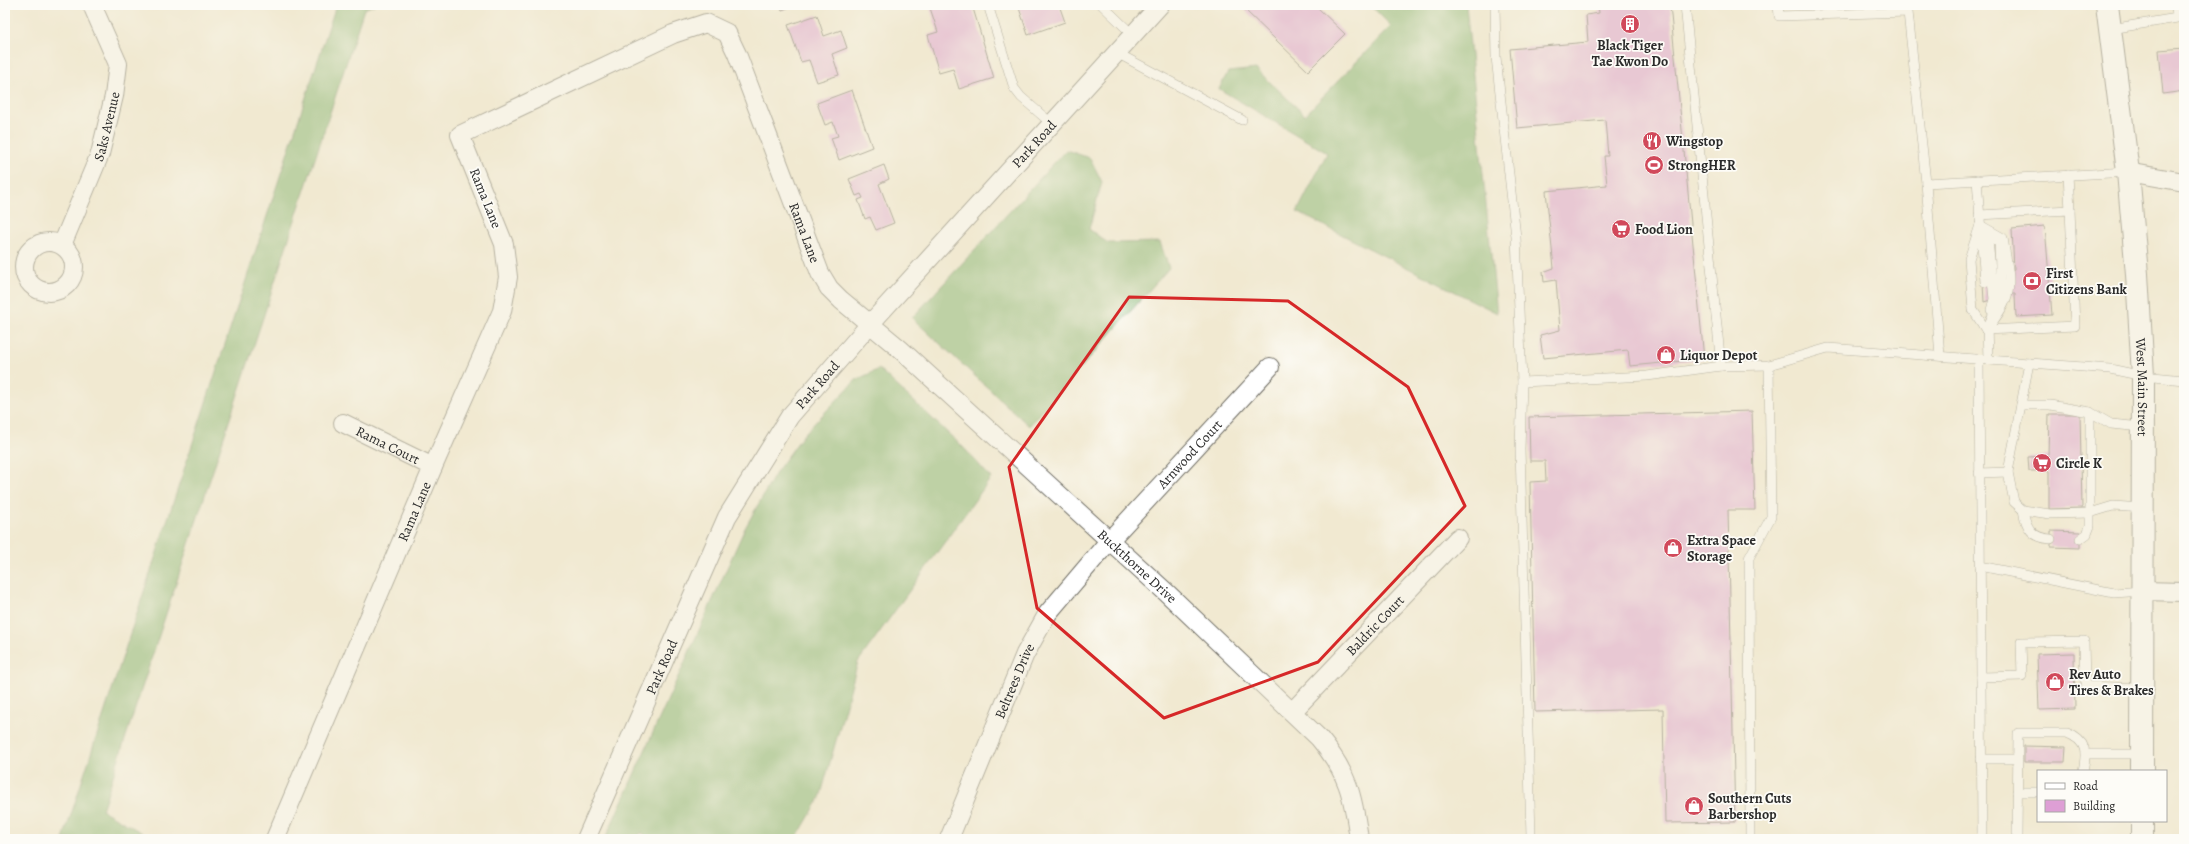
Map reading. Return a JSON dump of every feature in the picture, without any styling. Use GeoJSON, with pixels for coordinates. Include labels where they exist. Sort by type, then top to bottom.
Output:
{"type":"FeatureCollection","features":[{"type":"Feature","properties":{"kind":"main road","name":"West Main Street"},"geometry":{"type":"LineString","coordinates":[[2107,5],[2128,172],[2138,274],[2143,376],[2142,763]]}},
{"type":"Feature","properties":{"kind":"main road"},"geometry":{"type":"LineString","coordinates":[[2142,822],[2142,839]]}},
{"type":"Feature","properties":{"kind":"street","name":"Saks Avenue"},"geometry":{"type":"LineString","coordinates":[[62,245],[100,154],[114,96],[118,64],[92,5]]}},
{"type":"Feature","properties":{"kind":"street","name":"Park Road"},"geometry":{"type":"LineString","coordinates":[[586,839],[727,517],[790,416],[870,324],[1160,5]]}},
{"type":"Feature","properties":{"kind":"street","name":"Rama Lane"},"geometry":{"type":"LineString","coordinates":[[275,839],[433,467],[502,311],[508,277],[504,244],[460,135],[673,34],[706,23],[727,33],[737,54],[820,274],[829,288],[870,324]]}},
{"type":"Feature","properties":{"kind":"street"},"geometry":{"type":"LineString","coordinates":[[2128,172],[2184,182]]}},
{"type":"Feature","properties":{"kind":"street","name":"Buckthorne Drive"},"geometry":{"type":"LineString","coordinates":[[870,324],[1168,594],[1319,738],[1331,753],[1350,788],[1359,839]]}},
{"type":"Feature","properties":{"kind":"street","name":"Arnwood Court"},"geometry":{"type":"LineString","coordinates":[[1109,541],[1270,367]]}},
{"type":"Feature","properties":{"kind":"street","name":"Rama Court"},"geometry":{"type":"LineString","coordinates":[[343,423],[433,467]]}},
{"type":"Feature","properties":{"kind":"street","name":"Baldric Court"},"geometry":{"type":"LineString","coordinates":[[1292,712],[1458,538]]}},
{"type":"Feature","properties":{"kind":"street","name":"Beltrees Drive"},"geometry":{"type":"LineString","coordinates":[[949,839],[1033,639],[1048,613],[1109,541]]}},
{"type":"Feature","properties":{"kind":"street"},"geometry":{"type":"LineString","coordinates":[[2143,591],[2184,592]]}},
{"type":"Feature","properties":{"kind":"lane"},"geometry":{"type":"LineString","coordinates":[[988,5],[1014,88],[1021,97],[1052,124]]}},
{"type":"Feature","properties":{"kind":"lane"},"geometry":{"type":"LineString","coordinates":[[1102,5],[1133,34]]}},
{"type":"Feature","properties":{"kind":"lane"},"geometry":{"type":"LineString","coordinates":[[1494,5],[1496,57],[1516,237],[1522,382],[1520,449],[1531,836],[1534,839]]}},
{"type":"Feature","properties":{"kind":"lane"},"geometry":{"type":"LineString","coordinates":[[1685,5],[1721,366]]}},
{"type":"Feature","properties":{"kind":"lane"},"geometry":{"type":"LineString","coordinates":[[1778,5],[1779,16],[1908,8],[1926,183],[1940,356]]}},
{"type":"Feature","properties":{"kind":"lane"},"geometry":{"type":"LineString","coordinates":[[2111,29],[2177,18],[2176,5]]}},
{"type":"Feature","properties":{"kind":"lane"},"geometry":{"type":"LineString","coordinates":[[1117,53],[1242,120]]}},
{"type":"Feature","properties":{"kind":"lane"},"geometry":{"type":"LineString","coordinates":[[1926,183],[2128,172]]}},
{"type":"Feature","properties":{"kind":"lane"},"geometry":{"type":"LineString","coordinates":[[1986,330],[2075,326],[2068,175]]}},
{"type":"Feature","properties":{"kind":"lane"},"geometry":{"type":"LineString","coordinates":[[1977,180],[1985,282]]}},
{"type":"Feature","properties":{"kind":"lane"},"geometry":{"type":"LineString","coordinates":[[1979,215],[2070,210]]}},
{"type":"Feature","properties":{"kind":"lane"},"geometry":{"type":"LineString","coordinates":[[1980,225],[1988,240],[1994,299],[1986,330]]}},
{"type":"Feature","properties":{"kind":"lane"},"geometry":{"type":"LineString","coordinates":[[1980,225],[1969,258],[1973,310],[1986,330]]}},
{"type":"Feature","properties":{"kind":"lane"},"geometry":{"type":"LineString","coordinates":[[1980,225],[2003,238],[2010,294],[2002,312],[1986,330]]}},
{"type":"Feature","properties":{"kind":"lane"},"geometry":{"type":"LineString","coordinates":[[1982,839],[1980,473],[1987,301]]}},
{"type":"Feature","properties":{"kind":"lane"},"geometry":{"type":"LineString","coordinates":[[1522,382],[1647,376],[1721,366],[1769,365],[1828,348],[2110,369],[2143,376],[2184,380]]}},
{"type":"Feature","properties":{"kind":"lane"},"geometry":{"type":"LineString","coordinates":[[2029,363],[2008,472],[2014,502],[2023,510],[2050,514],[2090,513],[2113,506],[2142,508]]}},
{"type":"Feature","properties":{"kind":"lane"},"geometry":{"type":"LineString","coordinates":[[1750,839],[1749,558],[1770,517],[1769,365]]}},
{"type":"Feature","properties":{"kind":"lane"},"geometry":{"type":"LineString","coordinates":[[2021,405],[2050,405],[2090,412],[2111,424],[2142,427]]}},
{"type":"Feature","properties":{"kind":"lane"},"geometry":{"type":"LineString","coordinates":[[2080,539],[2087,534],[2090,513],[2090,412]]}},
{"type":"Feature","properties":{"kind":"lane"},"geometry":{"type":"LineString","coordinates":[[1980,473],[2008,472]]}},
{"type":"Feature","properties":{"kind":"lane"},"geometry":{"type":"LineString","coordinates":[[2023,510],[2025,522],[2031,534],[2041,539],[2051,539]]}},
{"type":"Feature","properties":{"kind":"lane"},"geometry":{"type":"LineString","coordinates":[[1980,566],[2114,593],[2143,591]]}},
{"type":"Feature","properties":{"kind":"lane"},"geometry":{"type":"LineString","coordinates":[[1980,677],[2022,676],[2021,642],[2084,641],[2085,686],[2143,688]]}},
{"type":"Feature","properties":{"kind":"lane"},"geometry":{"type":"LineString","coordinates":[[2017,839],[2018,733],[2067,733],[2074,736],[2085,746],[2086,754],[2083,770]]}},
{"type":"Feature","properties":{"kind":"lane"},"geometry":{"type":"LineString","coordinates":[[2086,754],[2142,763]]}},
{"type":"Feature","properties":{"kind":"lane"},"geometry":{"type":"LineString","coordinates":[[1981,759],[2018,759]]}},
{"type":"Feature","properties":{"kind":"lane"},"geometry":{"type":"LineString","coordinates":[[2017,792],[2037,792]]}},
{"type":"Feature","properties":{"kind":"highlighted area"},"geometry":{"type":"Polygon","coordinates":[[[1129,297],[1288,301],[1408,387],[1465,506],[1318,662],[1164,718],[1037,608],[1009,467],[1129,297]]]}},
{"type":"Feature","properties":{"kind":"green space"},"geometry":{"type":"Polygon","coordinates":[[[336,5],[374,5],[364,9],[102,810],[153,839],[63,839],[336,5]]]}},
{"type":"Feature","properties":{"kind":"green space"},"geometry":{"type":"Polygon","coordinates":[[[1370,5],[1466,5],[1497,313],[1297,212],[1327,153],[1219,89],[1228,72],[1256,69],[1305,115],[1391,26],[1370,5]]]}},
{"type":"Feature","properties":{"kind":"green space"},"geometry":{"type":"Polygon","coordinates":[[[1066,150],[1090,158],[1102,182],[1089,229],[1108,243],[1160,242],[1169,268],[1029,426],[912,318],[1066,150]]]}},
{"type":"Feature","properties":{"kind":"green space"},"geometry":{"type":"Polygon","coordinates":[[[879,369],[964,448],[991,478],[858,662],[820,798],[796,839],[647,839],[642,832],[635,839],[605,839],[745,528],[777,471],[804,434],[856,380],[879,369]]]}},
{"type":"Feature","properties":{"kind":"building"},"geometry":{"type":"Polygon","coordinates":[[[780,5],[796,5],[782,10],[780,5]]]}},
{"type":"Feature","properties":{"kind":"building"},"geometry":{"type":"Polygon","coordinates":[[[929,5],[972,5],[994,78],[959,89],[953,69],[939,73],[928,35],[938,32],[929,5]]]}},
{"type":"Feature","properties":{"kind":"building"},"geometry":{"type":"Polygon","coordinates":[[[1018,5],[1059,5],[1065,22],[1028,35],[1018,5]]]}},
{"type":"Feature","properties":{"kind":"building"},"geometry":{"type":"Polygon","coordinates":[[[1248,5],[1315,5],[1345,34],[1308,71],[1244,9],[1248,5]]]}},
{"type":"Feature","properties":{"kind":"building"},"geometry":{"type":"Polygon","coordinates":[[[1598,5],[1670,5],[1704,359],[1630,366],[1628,350],[1543,358],[1540,335],[1560,330],[1556,280],[1544,282],[1543,272],[1554,268],[1546,191],[1607,185],[1604,156],[1608,156],[1605,120],[1517,128],[1510,49],[1588,42],[1586,15],[1599,13],[1598,5]]]}},
{"type":"Feature","properties":{"kind":"building"},"geometry":{"type":"Polygon","coordinates":[[[817,15],[824,36],[841,30],[847,48],[832,54],[839,75],[817,82],[809,60],[801,62],[788,25],[817,15]]]}},
{"type":"Feature","properties":{"kind":"building"},"geometry":{"type":"Polygon","coordinates":[[[2184,48],[2184,91],[2163,94],[2159,50],[2184,48]]]}},
{"type":"Feature","properties":{"kind":"building"},"geometry":{"type":"Polygon","coordinates":[[[852,90],[872,147],[839,160],[831,138],[838,136],[833,122],[825,125],[817,103],[852,90]]]}},
{"type":"Feature","properties":{"kind":"building"},"geometry":{"type":"Polygon","coordinates":[[[884,165],[889,179],[879,184],[894,223],[876,230],[870,217],[865,219],[858,200],[863,198],[861,194],[856,196],[849,179],[884,165]]]}},
{"type":"Feature","properties":{"kind":"building","name":"First Citizens Bank"},"geometry":{"type":"Polygon","coordinates":[[[2045,226],[2052,315],[2016,317],[2015,294],[2010,294],[1984,302],[1983,283],[2014,269],[2012,229],[2045,226]]]}},
{"type":"Feature","properties":{"kind":"building"},"geometry":{"type":"Polygon","coordinates":[[[1752,411],[1755,510],[1728,510],[1735,822],[1665,823],[1663,709],[1535,712],[1530,482],[1546,481],[1545,461],[1530,461],[1529,417],[1752,411]]]}},
{"type":"Feature","properties":{"kind":"building"},"geometry":{"type":"Polygon","coordinates":[[[2049,414],[2080,414],[2082,508],[2049,509],[2049,471],[2029,471],[2028,457],[2048,456],[2049,414]]]}},
{"type":"Feature","properties":{"kind":"building"},"geometry":{"type":"Polygon","coordinates":[[[2051,531],[2080,532],[2080,548],[2051,547],[2051,531]]]}},
{"type":"Feature","properties":{"kind":"building"},"geometry":{"type":"Polygon","coordinates":[[[2074,653],[2075,709],[2039,710],[2037,654],[2074,653]]]}},
{"type":"Feature","properties":{"kind":"building"},"geometry":{"type":"Polygon","coordinates":[[[2024,746],[2066,747],[2065,762],[2024,762],[2024,746]]]}},
{"type":"Feature","properties":{"kind":"place","name":"Black Tiger Tae Kwon Do"},"geometry":{"type":"Point","coordinates":[1630,24]}},
{"type":"Feature","properties":{"kind":"place","name":"Wingstop"},"geometry":{"type":"Point","coordinates":[1652,141]}},
{"type":"Feature","properties":{"kind":"place","name":"StrongHER"},"geometry":{"type":"Point","coordinates":[1654,165]}},
{"type":"Feature","properties":{"kind":"place","name":"Food Lion"},"geometry":{"type":"Point","coordinates":[1621,229]}},
{"type":"Feature","properties":{"kind":"place","name":"First Citizens Bank"},"geometry":{"type":"Point","coordinates":[2032,281]}},
{"type":"Feature","properties":{"kind":"place","name":"Liquor Depot"},"geometry":{"type":"Point","coordinates":[1666,355]}},
{"type":"Feature","properties":{"kind":"place","name":"Circle K"},"geometry":{"type":"Point","coordinates":[2042,463]}},
{"type":"Feature","properties":{"kind":"place","name":"Extra Space Storage"},"geometry":{"type":"Point","coordinates":[1673,548]}},
{"type":"Feature","properties":{"kind":"place","name":"Rev Auto Tires & Brakes"},"geometry":{"type":"Point","coordinates":[2055,682]}},
{"type":"Feature","properties":{"kind":"place","name":"Southern Cuts Barbershop"},"geometry":{"type":"Point","coordinates":[1694,806]}}]}
